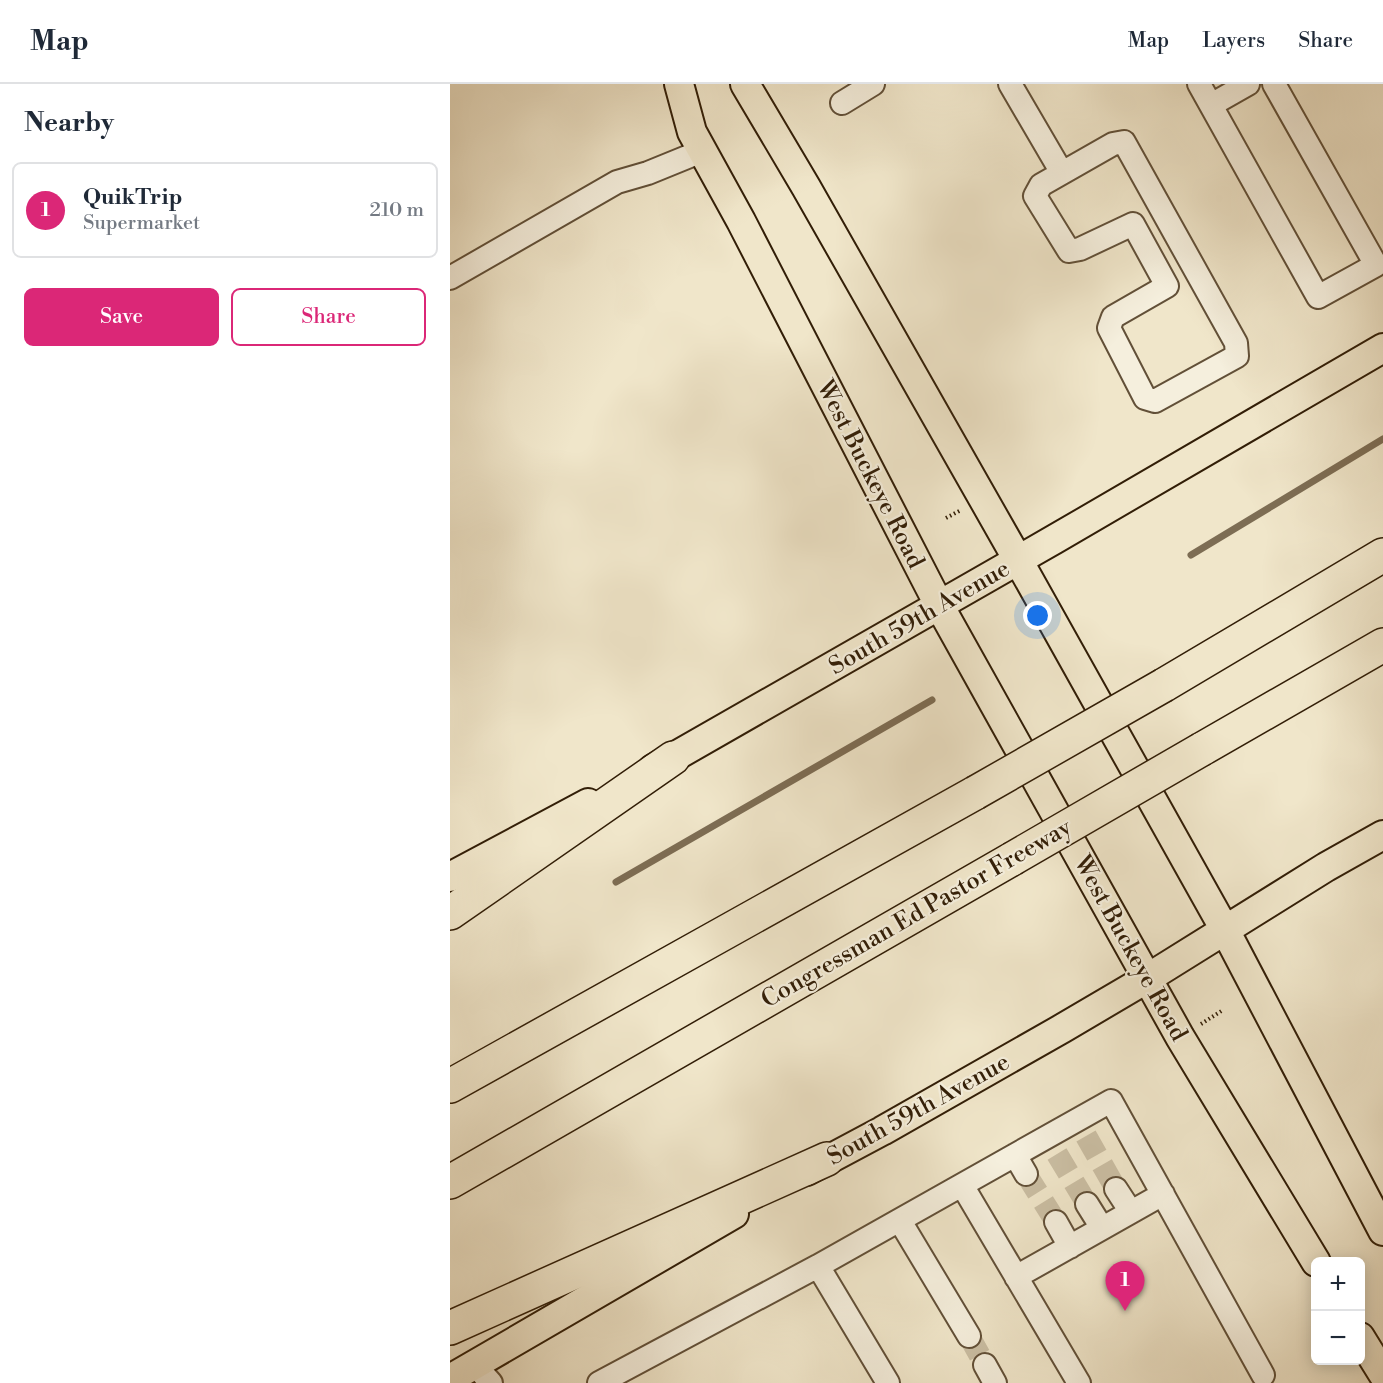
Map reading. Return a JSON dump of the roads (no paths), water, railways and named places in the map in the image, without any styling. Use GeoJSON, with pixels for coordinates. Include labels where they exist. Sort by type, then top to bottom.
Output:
{"type":"FeatureCollection","features":[{"type":"Feature","properties":{"kind":"highway"},"geometry":{"type":"LineString","coordinates":[[450,1086],[975,793],[1164,685],[1383,555]]}},
{"type":"Feature","properties":{"kind":"highway","name":"Congressman Ed Pastor Freeway"},"geometry":{"type":"LineString","coordinates":[[450,1182],[1383,645]]}},
{"type":"Feature","properties":{"kind":"highway"},"geometry":{"type":"LineString","coordinates":[[450,913],[674,758]]}},
{"type":"Feature","properties":{"kind":"highway"},"geometry":{"type":"LineString","coordinates":[[450,1328],[826,1159]]}},
{"type":"Feature","properties":{"kind":"main road","name":"West Buckeye Road"},"geometry":{"type":"LineString","coordinates":[[680,84],[692,132],[741,221],[939,605],[1180,1037],[1313,1257]]}},
{"type":"Feature","properties":{"kind":"main road"},"geometry":{"type":"LineString","coordinates":[[745,84],[1018,560],[1225,930],[1383,1231]]}},
{"type":"Feature","properties":{"kind":"main road","name":"South 59th Avenue"},"geometry":{"type":"LineString","coordinates":[[450,877],[674,758],[1383,348]]}},
{"type":"Feature","properties":{"kind":"main road","name":"South 59th Avenue"},"geometry":{"type":"LineString","coordinates":[[450,1379],[483,1374],[826,1159],[882,1131],[1148,978],[1326,867],[1383,835]]}},
{"type":"Feature","properties":{"kind":"main road"},"geometry":{"type":"LineString","coordinates":[[1365,1344],[1383,1374]]}},
{"type":"Feature","properties":{"kind":"lane"},"geometry":{"type":"LineString","coordinates":[[842,104],[873,84]]}},
{"type":"Feature","properties":{"kind":"lane"},"geometry":{"type":"LineString","coordinates":[[1010,84],[1062,173]]}},
{"type":"Feature","properties":{"kind":"lane"},"geometry":{"type":"LineString","coordinates":[[1199,84],[1318,297],[1376,265],[1274,84]]}},
{"type":"Feature","properties":{"kind":"lane"},"geometry":{"type":"LineString","coordinates":[[1211,105],[1248,84]]}},
{"type":"Feature","properties":{"kind":"lane"},"geometry":{"type":"LineString","coordinates":[[1124,141],[1236,343],[1237,356],[1155,401],[1145,398],[1110,328],[1113,317],[1167,286],[1132,224],[1080,249],[1069,250],[1035,196],[1041,185],[1062,173],[1113,144],[1124,141]]}},
{"type":"Feature","properties":{"kind":"lane"},"geometry":{"type":"LineString","coordinates":[[450,278],[617,182],[648,173],[702,151]]}},
{"type":"Feature","properties":{"kind":"lane"},"geometry":{"type":"LineString","coordinates":[[599,1383],[818,1266],[962,1185],[1020,1164],[1081,1128],[1111,1101],[1163,1194],[1260,1380]]}},
{"type":"Feature","properties":{"kind":"lane"},"geometry":{"type":"LineString","coordinates":[[962,1185],[1079,1383]]}},
{"type":"Feature","properties":{"kind":"lane"},"geometry":{"type":"LineString","coordinates":[[1116,1189],[1131,1212]]}},
{"type":"Feature","properties":{"kind":"lane"},"geometry":{"type":"LineString","coordinates":[[1016,1276],[1163,1194]]}},
{"type":"Feature","properties":{"kind":"lane"},"geometry":{"type":"LineString","coordinates":[[1087,1204],[1102,1228]]}},
{"type":"Feature","properties":{"kind":"lane"},"geometry":{"type":"LineString","coordinates":[[900,1221],[969,1336]]}},
{"type":"Feature","properties":{"kind":"lane"},"geometry":{"type":"LineString","coordinates":[[1056,1222],[1070,1247]]}},
{"type":"Feature","properties":{"kind":"lane"},"geometry":{"type":"LineString","coordinates":[[818,1266],[888,1383]]}},
{"type":"Feature","properties":{"kind":"waterway"},"geometry":{"type":"LineString","coordinates":[[1191,555],[1383,439]]}},
{"type":"Feature","properties":{"kind":"waterway"},"geometry":{"type":"LineString","coordinates":[[616,882],[932,700]]}},
{"type":"Feature","properties":{"kind":"tunnel"},"geometry":{"type":"LineString","coordinates":[[1086,1136],[1116,1189]]}},
{"type":"Feature","properties":{"kind":"tunnel"},"geometry":{"type":"LineString","coordinates":[[1057,1154],[1087,1204]]}},
{"type":"Feature","properties":{"kind":"tunnel"},"geometry":{"type":"LineString","coordinates":[[1026,1174],[1056,1222]]}},
{"type":"Feature","properties":{"kind":"tunnel"},"geometry":{"type":"LineString","coordinates":[[969,1336],[985,1365]]}},
{"type":"Feature","properties":{"kind":"place","name":"QuikTrip"},"geometry":{"type":"Point","coordinates":[1125,1311]}}]}
